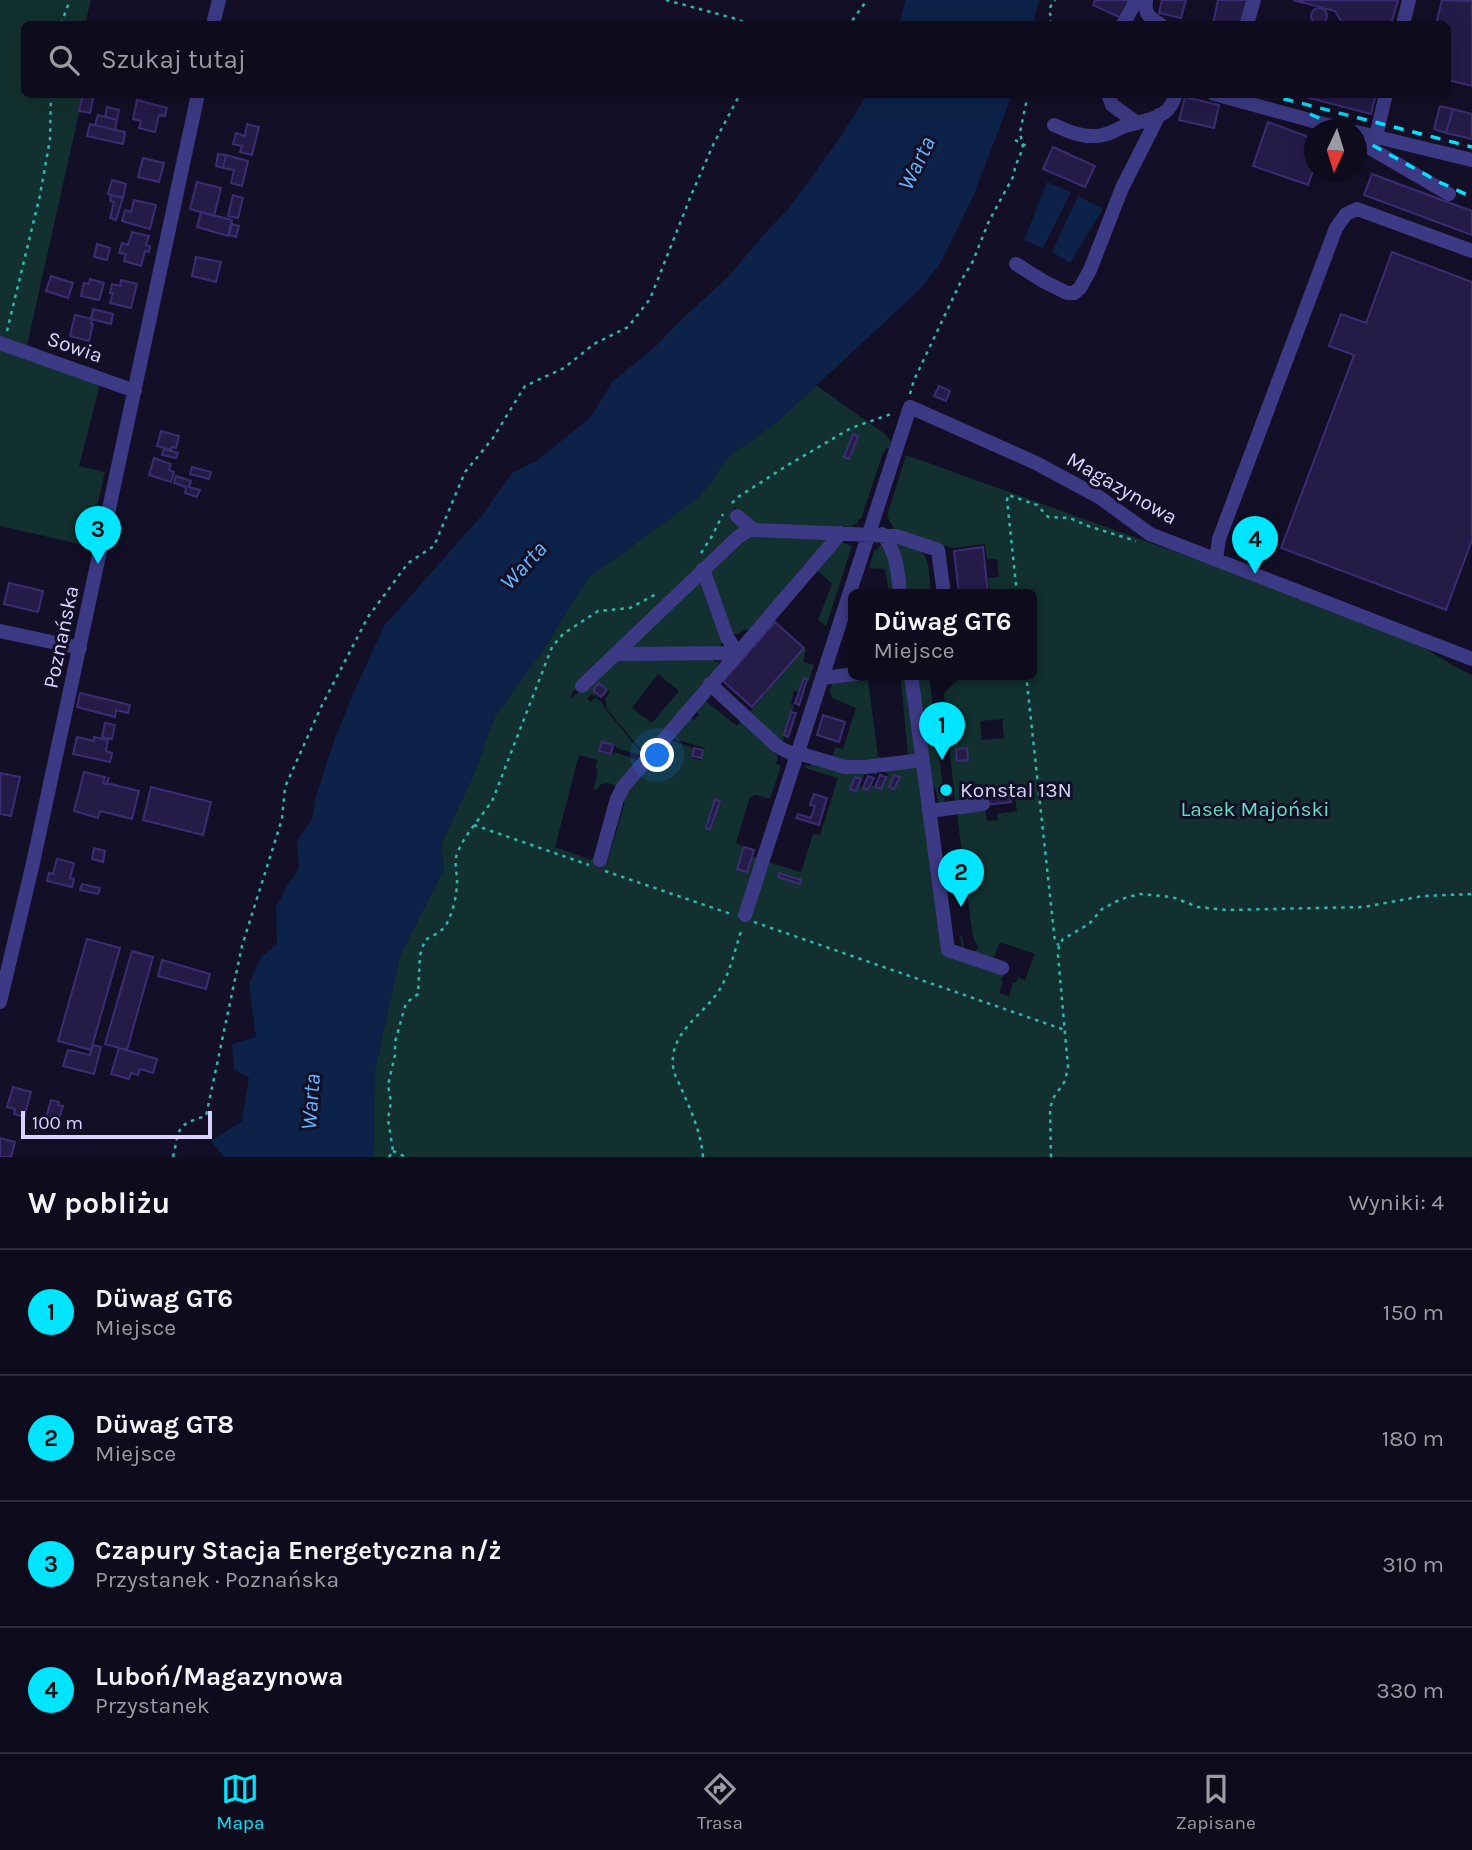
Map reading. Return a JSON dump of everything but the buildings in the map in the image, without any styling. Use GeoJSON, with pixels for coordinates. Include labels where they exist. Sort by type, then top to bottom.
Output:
{"type":"FeatureCollection","features":[{"type":"Feature","properties":{"kind":"street"},"geometry":{"type":"LineString","coordinates":[[214,21],[219,0]]}},
{"type":"Feature","properties":{"kind":"street"},"geometry":{"type":"LineString","coordinates":[[1125,21],[1137,0]]}},
{"type":"Feature","properties":{"kind":"street"},"geometry":{"type":"LineString","coordinates":[[1146,0],[1148,16],[1156,21]]}},
{"type":"Feature","properties":{"kind":"street"},"geometry":{"type":"LineString","coordinates":[[1248,21],[1254,0]]}},
{"type":"Feature","properties":{"kind":"street"},"geometry":{"type":"LineString","coordinates":[[1405,21],[1409,0]]}},
{"type":"Feature","properties":{"kind":"street","name":"Poznańska"},"geometry":{"type":"LineString","coordinates":[[2,993],[80,648],[197,98]]}},
{"type":"Feature","properties":{"kind":"street"},"geometry":{"type":"LineString","coordinates":[[1109,98],[1112,105],[1137,123]]}},
{"type":"Feature","properties":{"kind":"street"},"geometry":{"type":"LineString","coordinates":[[1054,125],[1077,135],[1097,136],[1159,116],[1170,108],[1174,98]]}},
{"type":"Feature","properties":{"kind":"street"},"geometry":{"type":"LineString","coordinates":[[1228,98],[1304,119]]}},
{"type":"Feature","properties":{"kind":"street"},"geometry":{"type":"LineString","coordinates":[[1376,136],[1385,98]]}},
{"type":"Feature","properties":{"kind":"street"},"geometry":{"type":"LineString","coordinates":[[1016,264],[1067,293],[1074,293],[1080,288],[1090,270],[1122,188],[1159,116]]}},
{"type":"Feature","properties":{"kind":"street"},"geometry":{"type":"LineString","coordinates":[[1367,134],[1472,160]]}},
{"type":"Feature","properties":{"kind":"street"},"geometry":{"type":"LineString","coordinates":[[1367,147],[1449,194]]}},
{"type":"Feature","properties":{"kind":"street"},"geometry":{"type":"LineString","coordinates":[[1216,559],[1219,540],[1336,228],[1346,214],[1357,209],[1472,251]]}},
{"type":"Feature","properties":{"kind":"street","name":"Sowia"},"geometry":{"type":"LineString","coordinates":[[2,344],[135,391]]}},
{"type":"Feature","properties":{"kind":"street"},"geometry":{"type":"LineString","coordinates":[[855,589],[876,534],[910,408]]}},
{"type":"Feature","properties":{"kind":"street","name":"Magazynowa"},"geometry":{"type":"LineString","coordinates":[[910,408],[1035,463],[1099,497],[1150,534],[1472,659]]}},
{"type":"Feature","properties":{"kind":"street"},"geometry":{"type":"LineString","coordinates":[[731,510],[751,529],[768,532],[896,536],[938,550],[943,589]]}},
{"type":"Feature","properties":{"kind":"street"},"geometry":{"type":"LineString","coordinates":[[582,686],[701,563],[751,529]]}},
{"type":"Feature","properties":{"kind":"street"},"geometry":{"type":"LineString","coordinates":[[597,865],[623,787],[841,533]]}},
{"type":"Feature","properties":{"kind":"street"},"geometry":{"type":"LineString","coordinates":[[876,534],[889,543],[895,557],[899,589]]}},
{"type":"Feature","properties":{"kind":"street"},"geometry":{"type":"LineString","coordinates":[[701,563],[727,637],[737,653]]}},
{"type":"Feature","properties":{"kind":"street"},"geometry":{"type":"LineString","coordinates":[[740,916],[848,609]]}},
{"type":"Feature","properties":{"kind":"street"},"geometry":{"type":"LineString","coordinates":[[0,631],[80,648]]}},
{"type":"Feature","properties":{"kind":"street"},"geometry":{"type":"LineString","coordinates":[[615,654],[737,653]]}},
{"type":"Feature","properties":{"kind":"street"},"geometry":{"type":"LineString","coordinates":[[822,678],[848,675]]}},
{"type":"Feature","properties":{"kind":"street"},"geometry":{"type":"LineString","coordinates":[[912,680],[948,950],[1002,968]]}},
{"type":"Feature","properties":{"kind":"street"},"geometry":{"type":"LineString","coordinates":[[710,684],[777,746],[786,751],[845,767],[922,760]]}},
{"type":"Feature","properties":{"kind":"street"},"geometry":{"type":"LineString","coordinates":[[929,811],[983,804]]}},
{"type":"Feature","properties":{"kind":"path"},"geometry":{"type":"LineString","coordinates":[[62,21],[70,0]]}},
{"type":"Feature","properties":{"kind":"path"},"geometry":{"type":"LineString","coordinates":[[666,0],[742,21]]}},
{"type":"Feature","properties":{"kind":"path"},"geometry":{"type":"LineString","coordinates":[[852,21],[867,0]]}},
{"type":"Feature","properties":{"kind":"path"},"geometry":{"type":"LineString","coordinates":[[1051,21],[1049,9],[1055,0]]}},
{"type":"Feature","properties":{"kind":"path"},"geometry":{"type":"LineString","coordinates":[[2,344],[40,195],[50,139],[51,98]]}},
{"type":"Feature","properties":{"kind":"path"},"geometry":{"type":"LineString","coordinates":[[173,1157],[180,1128],[187,1121],[206,1116],[242,946],[282,819],[285,788],[321,707],[368,617],[408,563],[434,545],[465,472],[493,438],[525,386],[564,368],[594,344],[628,327],[650,299],[692,192],[738,98]]}},
{"type":"Feature","properties":{"kind":"path"},"geometry":{"type":"LineString","coordinates":[[701,563],[712,536],[738,497],[851,428],[910,408],[910,392],[914,380],[973,261],[989,221],[1014,175],[1023,144],[1020,132],[1027,98]]}},
{"type":"Feature","properties":{"kind":"path"},"geometry":{"type":"LineString","coordinates":[[1015,140],[1030,148]]}},
{"type":"Feature","properties":{"kind":"path"},"geometry":{"type":"LineString","coordinates":[[1016,589],[1008,495],[1037,505],[1048,517],[1070,518],[1137,541]]}},
{"type":"Feature","properties":{"kind":"path"},"geometry":{"type":"LineString","coordinates":[[389,1157],[393,1151],[388,1119],[391,1102],[388,1085],[395,1055],[395,1041],[406,1003],[418,994],[420,955],[425,940],[446,925],[455,898],[456,855],[493,799],[552,646],[563,634],[598,611],[630,608],[662,591]]}},
{"type":"Feature","properties":{"kind":"path"},"geometry":{"type":"LineString","coordinates":[[1027,680],[1055,942],[1059,945]]}},
{"type":"Feature","properties":{"kind":"path"},"geometry":{"type":"LineString","coordinates":[[474,825],[597,865],[1065,1030]]}},
{"type":"Feature","properties":{"kind":"path"},"geometry":{"type":"LineString","coordinates":[[1051,1157],[1050,1108],[1065,1081],[1068,1067],[1059,945],[1063,939],[1089,924],[1102,909],[1121,898],[1140,894],[1172,897],[1198,906],[1226,910],[1364,907],[1423,896],[1472,894]]}},
{"type":"Feature","properties":{"kind":"path"},"geometry":{"type":"LineString","coordinates":[[703,1157],[700,1133],[674,1070],[673,1057],[680,1036],[690,1022],[714,1000],[722,986],[729,973],[740,934]]}},
{"type":"Feature","properties":{"kind":"path"},"geometry":{"type":"LineString","coordinates":[[393,1151],[406,1157]]}},
{"type":"Feature","properties":{"kind":"green space"},"geometry":{"type":"Polygon","coordinates":[[[0,0],[91,0],[86,21],[21,21],[21,98],[82,98],[26,350],[102,377],[79,466],[105,472],[88,546],[0,526],[0,0]]]}},
{"type":"Feature","properties":{"kind":"green space","name":"Lasek Majoński"},"geometry":{"type":"Polygon","coordinates":[[[816,385],[885,434],[891,442],[890,449],[886,448],[882,456],[861,519],[852,527],[841,526],[839,530],[759,528],[735,507],[730,514],[743,528],[638,626],[572,693],[571,698],[588,688],[622,657],[709,655],[714,657],[714,662],[719,662],[713,676],[645,755],[607,709],[605,699],[610,692],[599,683],[592,690],[599,698],[591,694],[587,699],[591,702],[594,698],[602,702],[606,710],[644,756],[602,742],[600,753],[614,755],[615,752],[640,761],[617,791],[614,785],[608,783],[594,789],[598,760],[579,755],[555,847],[607,863],[625,802],[620,800],[666,739],[693,748],[691,758],[701,760],[705,748],[668,737],[688,715],[694,720],[699,714],[693,708],[702,698],[737,726],[741,721],[746,723],[778,755],[776,764],[781,766],[770,799],[757,795],[750,797],[736,843],[744,847],[738,869],[747,872],[752,856],[757,858],[740,913],[751,916],[768,862],[801,872],[813,834],[820,835],[838,778],[805,768],[806,765],[810,766],[814,761],[854,770],[913,766],[920,769],[943,952],[1005,974],[999,993],[1009,996],[1013,982],[1016,983],[1018,977],[1025,980],[1035,954],[1000,942],[992,962],[959,950],[962,947],[962,935],[964,950],[973,953],[978,948],[973,937],[957,815],[985,809],[987,821],[998,820],[997,814],[1017,811],[1014,792],[955,803],[943,680],[1037,680],[1037,589],[989,589],[988,578],[999,577],[997,559],[987,559],[985,544],[953,548],[899,533],[893,527],[887,516],[906,455],[1343,610],[1407,638],[1472,675],[1472,1157],[373,1157],[375,1070],[400,955],[444,869],[441,844],[473,776],[495,716],[542,651],[588,578],[699,497],[731,454],[776,423],[816,385]],[[658,674],[632,708],[652,723],[679,691],[658,674]],[[1002,719],[980,721],[982,740],[1004,738],[1002,719]],[[879,769],[876,775],[866,771],[860,786],[869,791],[872,785],[882,789],[888,774],[879,769]]]}},
{"type":"Feature","properties":{"kind":"green space"},"geometry":{"type":"Polygon","coordinates":[[[834,535],[750,632],[746,629],[733,634],[708,568],[748,536],[834,535]]]}},
{"type":"Feature","properties":{"kind":"green space"},"geometry":{"type":"Polygon","coordinates":[[[895,541],[913,546],[922,552],[929,569],[931,589],[902,589],[895,541]]]}},
{"type":"Feature","properties":{"kind":"green space"},"geometry":{"type":"Polygon","coordinates":[[[841,542],[852,546],[826,626],[818,620],[832,584],[817,570],[841,542]]]}},
{"type":"Feature","properties":{"kind":"green space"},"geometry":{"type":"Polygon","coordinates":[[[886,542],[896,589],[888,589],[885,569],[869,568],[874,551],[886,542]]]}},
{"type":"Feature","properties":{"kind":"green space"},"geometry":{"type":"Polygon","coordinates":[[[701,580],[724,641],[717,650],[620,651],[701,580]]]}},
{"type":"Feature","properties":{"kind":"green space"},"geometry":{"type":"Polygon","coordinates":[[[804,648],[806,650],[803,662],[814,665],[809,681],[804,680],[799,692],[794,691],[791,704],[794,705],[783,741],[777,739],[750,712],[804,648]]]}},
{"type":"Feature","properties":{"kind":"green space"},"geometry":{"type":"Polygon","coordinates":[[[868,680],[878,756],[884,758],[908,755],[901,681],[908,680],[915,756],[858,764],[831,760],[835,747],[843,749],[856,708],[832,698],[832,684],[868,680]]]}},
{"type":"Feature","properties":{"kind":"green space"},"geometry":{"type":"Polygon","coordinates":[[[915,680],[930,680],[945,804],[939,804],[935,787],[932,787],[915,680]]]}},
{"type":"Feature","properties":{"kind":"water"},"geometry":{"type":"Polygon","coordinates":[[[906,0],[1039,0],[1034,21],[900,21],[906,0]]]}},
{"type":"Feature","properties":{"kind":"water","name":"Warta"},"geometry":{"type":"Polygon","coordinates":[[[865,98],[1011,98],[973,197],[940,264],[918,291],[776,423],[731,454],[699,497],[588,578],[542,651],[495,716],[473,776],[441,844],[444,869],[400,955],[375,1070],[373,1157],[224,1157],[211,1141],[242,1121],[249,1078],[234,1070],[232,1044],[256,1037],[249,984],[261,957],[277,944],[276,907],[299,868],[297,841],[312,819],[316,796],[335,738],[384,626],[483,514],[512,473],[536,461],[590,418],[613,381],[654,348],[727,278],[788,209],[865,98]]]}},
{"type":"Feature","properties":{"kind":"water"},"geometry":{"type":"Polygon","coordinates":[[[1047,182],[1071,192],[1043,248],[1024,240],[1047,182]]]}},
{"type":"Feature","properties":{"kind":"water"},"geometry":{"type":"Polygon","coordinates":[[[1078,196],[1103,209],[1070,263],[1052,252],[1078,196]]]}},
{"type":"Feature","properties":{"kind":"railway"},"geometry":{"type":"LineString","coordinates":[[1281,98],[1472,147]]}},
{"type":"Feature","properties":{"kind":"railway"},"geometry":{"type":"LineString","coordinates":[[1310,114],[1321,119]]}},
{"type":"Feature","properties":{"kind":"railway"},"geometry":{"type":"LineString","coordinates":[[1367,142],[1472,197]]}},
{"type":"Feature","properties":{"kind":"place","name":"Czapury Stacja Energetyczna n/ż"},"geometry":{"type":"Point","coordinates":[98,564]}},
{"type":"Feature","properties":{"kind":"place","name":"Luboń/Magazynowa"},"geometry":{"type":"Point","coordinates":[1255,574]}},
{"type":"Feature","properties":{"kind":"place","name":"Düwag GT6"},"geometry":{"type":"Point","coordinates":[942,760]}},
{"type":"Feature","properties":{"kind":"place","name":"Konstal 13N"},"geometry":{"type":"Point","coordinates":[946,790]}},
{"type":"Feature","properties":{"kind":"place","name":"Düwag GT8"},"geometry":{"type":"Point","coordinates":[961,907]}}]}
